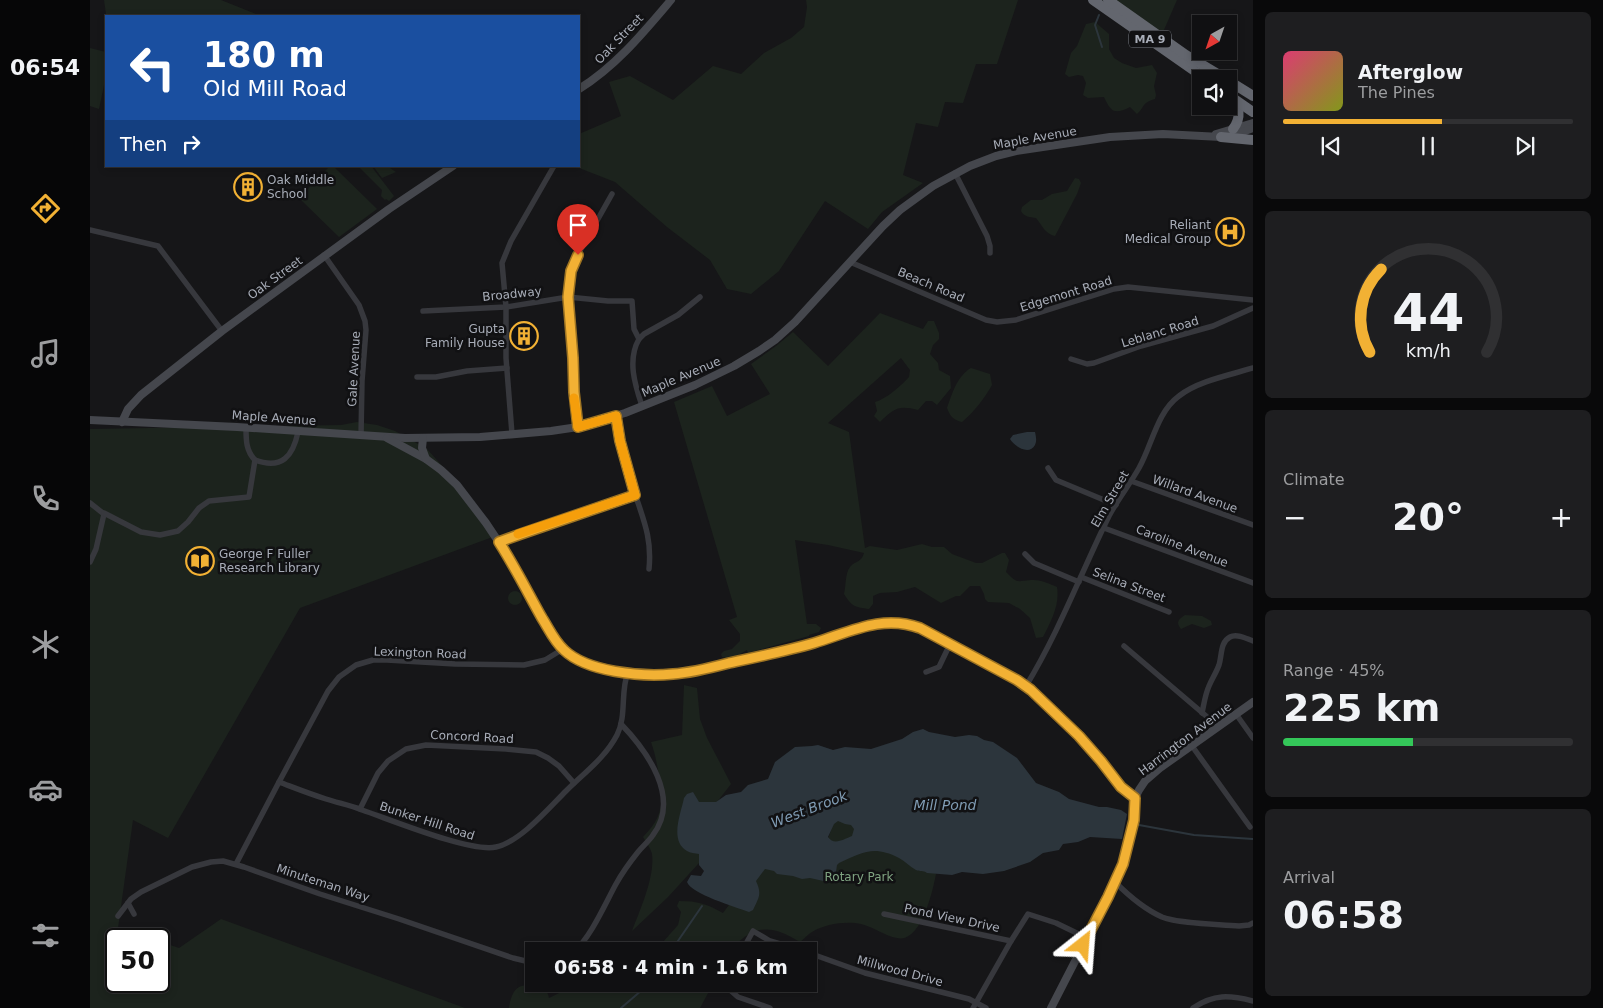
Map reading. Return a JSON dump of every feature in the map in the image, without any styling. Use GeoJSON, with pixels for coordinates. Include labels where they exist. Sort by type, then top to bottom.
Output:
{"type":"FeatureCollection","features":[{"type":"Feature","properties":{"kind":"highway","name":"MA 9"},"geometry":{"type":"LineString","coordinates":[[1093,0],[1193,70]]}},
{"type":"Feature","properties":{"kind":"highway","name":"MA 9"},"geometry":{"type":"LineString","coordinates":[[1108,0],[1211,70]]}},
{"type":"Feature","properties":{"kind":"highway","name":"MA 9"},"geometry":{"type":"LineString","coordinates":[[1237,86],[1253,96]]}},
{"type":"Feature","properties":{"kind":"highway"},"geometry":{"type":"LineString","coordinates":[[1237,101],[1253,112]]}},
{"type":"Feature","properties":{"kind":"highway"},"geometry":{"type":"LineString","coordinates":[[1233,129],[1239,120],[1237,109]]}},
{"type":"Feature","properties":{"kind":"highway"},"geometry":{"type":"LineString","coordinates":[[1222,137],[1253,140]]}},
{"type":"Feature","properties":{"kind":"main road","name":"Oak Street"},"geometry":{"type":"LineString","coordinates":[[580,88],[614,63],[671,0]]}},
{"type":"Feature","properties":{"kind":"main road","name":"Maple Avenue"},"geometry":{"type":"LineString","coordinates":[[1204,136],[1253,123]]}},
{"type":"Feature","properties":{"kind":"main road","name":"Maple Avenue"},"geometry":{"type":"LineString","coordinates":[[90,420],[412,438],[472,437],[578,427],[616,416],[710,378],[767,346],[795,322],[900,210],[922,193],[955,173],[996,156],[1048,146],[1122,135],[1169,134],[1222,137],[1232,136],[1253,128]]}},
{"type":"Feature","properties":{"kind":"main road","name":"Oak Street"},"geometry":{"type":"LineString","coordinates":[[122,422],[127,411],[138,397],[222,331],[399,201],[451,167]]}},
{"type":"Feature","properties":{"kind":"main road"},"geometry":{"type":"LineString","coordinates":[[384,437],[426,460],[441,470],[457,485],[499,542],[562,649],[576,659],[591,666],[628,672],[665,675],[681,674],[811,643],[868,625],[884,622],[912,625],[1026,686],[1086,744],[1121,787],[1135,798],[1127,853],[1115,882],[1051,1008]]}},
{"type":"Feature","properties":{"kind":"main road"},"geometry":{"type":"LineString","coordinates":[[412,438],[412,451]]}},
{"type":"Feature","properties":{"kind":"main road"},"geometry":{"type":"LineString","coordinates":[[422,438],[422,448],[426,460]]}},
{"type":"Feature","properties":{"kind":"main road","name":"Harrington Avenue"},"geometry":{"type":"LineString","coordinates":[[1135,798],[1145,781],[1160,768],[1253,702]]}},
{"type":"Feature","properties":{"kind":"street"},"geometry":{"type":"LineString","coordinates":[[512,434],[507,368],[506,307],[502,271],[504,256],[553,167]]}},
{"type":"Feature","properties":{"kind":"street"},"geometry":{"type":"LineString","coordinates":[[955,173],[987,236],[990,253]]}},
{"type":"Feature","properties":{"kind":"street"},"geometry":{"type":"LineString","coordinates":[[578,427],[568,297],[569,284],[573,264],[612,194]]}},
{"type":"Feature","properties":{"kind":"street"},"geometry":{"type":"LineString","coordinates":[[90,230],[158,246],[222,331]]}},
{"type":"Feature","properties":{"kind":"street","name":"Gale Avenue"},"geometry":{"type":"LineString","coordinates":[[324,256],[359,305],[365,321],[361,436]]}},
{"type":"Feature","properties":{"kind":"street","name":"Beach Road"},"geometry":{"type":"LineString","coordinates":[[850,262],[991,322],[1004,322]]}},
{"type":"Feature","properties":{"kind":"street","name":"Edgemont Road"},"geometry":{"type":"LineString","coordinates":[[1004,322],[1032,316],[1128,286],[1253,300]]}},
{"type":"Feature","properties":{"kind":"street","name":"Broadway"},"geometry":{"type":"LineString","coordinates":[[423,311],[506,307],[568,297],[632,301],[634,329],[639,339]]}},
{"type":"Feature","properties":{"kind":"street"},"geometry":{"type":"LineString","coordinates":[[642,406],[633,366],[634,350],[639,339],[644,334],[684,311],[700,297]]}},
{"type":"Feature","properties":{"kind":"street","name":"Leblanc Road"},"geometry":{"type":"LineString","coordinates":[[1071,359],[1086,364],[1094,364],[1141,346],[1214,326],[1253,308]]}},
{"type":"Feature","properties":{"kind":"street"},"geometry":{"type":"LineString","coordinates":[[417,377],[436,377],[467,371],[507,368]]}},
{"type":"Feature","properties":{"kind":"street","name":"Elm Street"},"geometry":{"type":"LineString","coordinates":[[1026,686],[1043,658],[1104,528],[1116,504],[1142,462],[1165,412],[1174,400],[1193,387],[1253,368]]}},
{"type":"Feature","properties":{"kind":"street"},"geometry":{"type":"LineString","coordinates":[[616,416],[620,441],[648,533],[649,569]]}},
{"type":"Feature","properties":{"kind":"street"},"geometry":{"type":"LineString","coordinates":[[246,428],[248,447],[252,457],[255,460],[276,462],[287,457],[292,452],[298,432]]}},
{"type":"Feature","properties":{"kind":"street"},"geometry":{"type":"LineString","coordinates":[[90,503],[104,513],[142,533],[160,535],[172,533],[185,525],[199,508],[209,501],[249,497],[255,460]]}},
{"type":"Feature","properties":{"kind":"street"},"geometry":{"type":"LineString","coordinates":[[1048,468],[1056,480],[1116,504]]}},
{"type":"Feature","properties":{"kind":"street","name":"Willard Avenue"},"geometry":{"type":"LineString","coordinates":[[1131,481],[1253,525]]}},
{"type":"Feature","properties":{"kind":"street"},"geometry":{"type":"LineString","coordinates":[[499,542],[635,495]]}},
{"type":"Feature","properties":{"kind":"street"},"geometry":{"type":"LineString","coordinates":[[90,562],[96,549],[104,513]]}},
{"type":"Feature","properties":{"kind":"street","name":"Caroline Avenue"},"geometry":{"type":"LineString","coordinates":[[1104,528],[1253,583]]}},
{"type":"Feature","properties":{"kind":"street","name":"Selina Street"},"geometry":{"type":"LineString","coordinates":[[1026,554],[1034,563],[1169,612]]}},
{"type":"Feature","properties":{"kind":"street"},"geometry":{"type":"LineString","coordinates":[[1202,713],[1208,687],[1214,678],[1220,662],[1223,645],[1228,638],[1234,636],[1253,641]]}},
{"type":"Feature","properties":{"kind":"street"},"geometry":{"type":"LineString","coordinates":[[926,672],[939,667],[950,644]]}},
{"type":"Feature","properties":{"kind":"street"},"geometry":{"type":"LineString","coordinates":[[1124,646],[1219,727]]}},
{"type":"Feature","properties":{"kind":"street","name":"Lexington Road"},"geometry":{"type":"LineString","coordinates":[[279,782],[328,691],[339,677],[356,665],[388,660],[455,664],[524,665],[545,660],[562,649]]}},
{"type":"Feature","properties":{"kind":"street","name":"Bunker Hill Road"},"geometry":{"type":"LineString","coordinates":[[279,782],[324,799],[471,846],[490,848],[500,846],[525,830],[605,752],[617,735],[621,724],[624,682],[628,672]]}},
{"type":"Feature","properties":{"kind":"street"},"geometry":{"type":"LineString","coordinates":[[1236,714],[1253,738]]}},
{"type":"Feature","properties":{"kind":"street"},"geometry":{"type":"LineString","coordinates":[[583,942],[626,868],[659,826],[662,815],[661,788],[653,768],[644,751],[621,724]]}},
{"type":"Feature","properties":{"kind":"street","name":"Concord Road"},"geometry":{"type":"LineString","coordinates":[[360,809],[378,773],[388,760],[406,749],[426,745],[536,752],[559,766],[574,783]]}},
{"type":"Feature","properties":{"kind":"street"},"geometry":{"type":"LineString","coordinates":[[1192,746],[1250,827]]}},
{"type":"Feature","properties":{"kind":"street"},"geometry":{"type":"LineString","coordinates":[[236,864],[279,782]]}},
{"type":"Feature","properties":{"kind":"street","name":"Minuteman Way"},"geometry":{"type":"LineString","coordinates":[[118,916],[140,892],[192,867],[217,861],[236,864],[525,961]]}},
{"type":"Feature","properties":{"kind":"street"},"geometry":{"type":"LineString","coordinates":[[1115,882],[1127,894],[1163,917],[1174,920],[1239,926],[1253,923]]}},
{"type":"Feature","properties":{"kind":"street"},"geometry":{"type":"LineString","coordinates":[[128,903],[134,914]]}},
{"type":"Feature","properties":{"kind":"street","name":"Pond View Drive"},"geometry":{"type":"LineString","coordinates":[[884,914],[1011,941],[1028,914],[1056,923],[1087,938]]}},
{"type":"Feature","properties":{"kind":"street"},"geometry":{"type":"LineString","coordinates":[[747,942],[753,931],[776,942]]}},
{"type":"Feature","properties":{"kind":"street"},"geometry":{"type":"LineString","coordinates":[[975,1005],[1011,941]]}},
{"type":"Feature","properties":{"kind":"street","name":"Millwood Drive"},"geometry":{"type":"LineString","coordinates":[[817,956],[872,975],[962,997],[975,1005],[986,1008]]}},
{"type":"Feature","properties":{"kind":"street"},"geometry":{"type":"LineString","coordinates":[[732,992],[738,997],[770,1008]]}},
{"type":"Feature","properties":{"kind":"street"},"geometry":{"type":"LineString","coordinates":[[1192,1008],[1212,998],[1224,996],[1253,1001]]}},
{"type":"Feature","properties":{"kind":"green space"},"geometry":{"type":"Polygon","coordinates":[[[104,0],[221,0],[258,15],[107,15],[104,0]]]}},
{"type":"Feature","properties":{"kind":"green space"},"geometry":{"type":"Polygon","coordinates":[[[806,0],[1018,0],[997,64],[976,64],[963,103],[945,102],[938,127],[916,123],[903,175],[923,183],[882,212],[868,229],[825,201],[779,271],[751,294],[727,289],[710,260],[667,227],[615,182],[577,167],[580,167],[580,134],[621,116],[609,82],[630,76],[673,100],[713,66],[741,74],[764,53],[791,38],[804,27],[807,7],[806,0]]]}},
{"type":"Feature","properties":{"kind":"green space"},"geometry":{"type":"Polygon","coordinates":[[[1102,0],[1177,0],[1160,39],[1102,0]]]}},
{"type":"Feature","properties":{"kind":"green space"},"geometry":{"type":"Polygon","coordinates":[[[1095,22],[1109,34],[1109,49],[1114,58],[1136,68],[1152,65],[1157,73],[1154,86],[1155,99],[1146,103],[1137,114],[1130,107],[1114,111],[1104,97],[1088,98],[1083,95],[1086,83],[1083,76],[1069,77],[1065,74],[1071,53],[1077,46],[1086,24],[1095,22]]]}},
{"type":"Feature","properties":{"kind":"green space"},"geometry":{"type":"Polygon","coordinates":[[[90,48],[105,52],[105,81],[99,109],[90,106],[90,48]]]}},
{"type":"Feature","properties":{"kind":"green space"},"geometry":{"type":"Polygon","coordinates":[[[329,167],[334,167],[377,209],[339,237],[299,198],[329,167]]]}},
{"type":"Feature","properties":{"kind":"green space"},"geometry":{"type":"Polygon","coordinates":[[[359,167],[372,167],[394,196],[389,201],[385,200],[381,196],[382,190],[359,167]]]}},
{"type":"Feature","properties":{"kind":"green space"},"geometry":{"type":"Polygon","coordinates":[[[374,167],[390,167],[396,172],[382,178],[374,167]]]}},
{"type":"Feature","properties":{"kind":"green space"},"geometry":{"type":"Polygon","coordinates":[[[1075,178],[1079,179],[1081,183],[1055,236],[1046,231],[1036,218],[1022,213],[1022,207],[1031,200],[1042,200],[1052,194],[1067,191],[1075,178]]]}},
{"type":"Feature","properties":{"kind":"green space"},"geometry":{"type":"Polygon","coordinates":[[[880,313],[923,329],[928,321],[934,321],[939,333],[939,339],[933,345],[930,354],[938,363],[939,370],[950,376],[951,388],[937,405],[932,401],[926,401],[918,410],[897,409],[880,422],[874,416],[877,411],[875,402],[893,392],[909,377],[910,370],[901,358],[828,423],[849,432],[865,548],[870,546],[897,550],[922,544],[932,547],[944,547],[952,554],[976,563],[982,563],[1005,553],[1009,560],[1006,572],[1016,581],[1034,580],[1046,582],[1057,587],[1056,607],[1049,625],[1043,637],[1036,638],[1030,618],[1020,609],[1009,603],[988,602],[980,586],[970,586],[960,596],[941,603],[915,587],[873,596],[873,604],[869,609],[857,607],[849,602],[844,594],[846,576],[848,570],[860,560],[864,553],[795,540],[807,624],[816,624],[821,628],[819,632],[748,653],[747,650],[732,657],[722,657],[721,654],[724,651],[732,649],[740,641],[740,634],[729,620],[737,617],[674,402],[712,386],[727,416],[770,394],[751,364],[793,332],[828,366],[880,313]]]}},
{"type":"Feature","properties":{"kind":"green space"},"geometry":{"type":"Polygon","coordinates":[[[971,368],[990,374],[992,385],[979,405],[962,422],[952,417],[947,408],[959,380],[971,368]]]}},
{"type":"Feature","properties":{"kind":"green space"},"geometry":{"type":"Polygon","coordinates":[[[357,422],[377,425],[395,431],[427,449],[463,489],[498,535],[300,608],[168,838],[133,820],[118,928],[105,928],[105,993],[170,993],[170,945],[179,948],[221,919],[465,1008],[90,1008],[90,429],[341,425],[357,422]]]}},
{"type":"Feature","properties":{"kind":"green space"},"geometry":{"type":"Polygon","coordinates":[[[512,591],[518,591],[522,598],[518,605],[512,605],[508,601],[508,595],[512,591]]]}},
{"type":"Feature","properties":{"kind":"green space"},"geometry":{"type":"Polygon","coordinates":[[[1185,615],[1202,616],[1211,621],[1212,625],[1204,628],[1192,624],[1181,629],[1178,621],[1185,615]]]}},
{"type":"Feature","properties":{"kind":"green space"},"geometry":{"type":"Polygon","coordinates":[[[684,685],[697,688],[700,719],[707,738],[731,784],[692,834],[705,860],[699,863],[668,897],[632,931],[651,873],[652,854],[643,837],[655,823],[661,801],[661,785],[651,742],[682,735],[684,685]]]}},
{"type":"Feature","properties":{"kind":"green space","name":"Rotary Park"},"geometry":{"type":"Polygon","coordinates":[[[839,806],[936,874],[929,903],[919,925],[913,933],[905,938],[897,938],[861,924],[842,923],[817,929],[800,942],[780,932],[763,930],[755,932],[738,942],[663,942],[678,925],[681,912],[677,906],[679,901],[702,904],[723,913],[759,866],[828,839],[839,806]]]}},
{"type":"Feature","properties":{"kind":"green space"},"geometry":{"type":"Polygon","coordinates":[[[522,986],[525,986],[525,992],[547,992],[549,998],[561,992],[709,992],[700,1008],[509,1008],[513,994],[522,986]]]}},
{"type":"Feature","properties":{"kind":"water"},"geometry":{"type":"Polygon","coordinates":[[[1035,432],[1036,437],[1035,445],[1029,450],[1018,447],[1010,439],[1013,435],[1035,432]]]}},
{"type":"Feature","properties":{"kind":"water","name":"Mill Pond"},"geometry":{"type":"Polygon","coordinates":[[[923,729],[955,737],[977,736],[993,742],[1017,758],[1036,783],[1059,792],[1069,799],[1099,807],[1121,810],[1127,814],[1122,839],[1090,837],[1078,842],[1063,844],[1059,850],[1043,853],[1030,862],[1004,871],[983,874],[962,872],[952,875],[927,873],[916,870],[901,859],[890,854],[875,851],[862,853],[839,863],[835,879],[828,882],[777,874],[774,871],[765,869],[756,881],[759,896],[753,910],[749,912],[705,895],[690,887],[687,882],[691,875],[701,876],[704,871],[699,865],[699,854],[687,851],[679,841],[677,834],[684,798],[687,794],[693,792],[699,802],[716,802],[726,795],[741,792],[748,785],[768,779],[775,762],[795,747],[818,745],[833,750],[845,747],[871,749],[902,739],[913,732],[923,729]],[[838,821],[834,824],[828,837],[830,840],[842,840],[852,836],[854,829],[851,825],[838,821]]]}},
{"type":"Feature","properties":{"kind":"waterway"},"geometry":{"type":"LineString","coordinates":[[1099,15],[1095,25],[1102,47]]}},
{"type":"Feature","properties":{"kind":"waterway","name":"West Brook"},"geometry":{"type":"LineString","coordinates":[[1139,825],[1194,835],[1253,839]]}},
{"type":"Feature","properties":{"kind":"waterway","name":"West Brook"},"geometry":{"type":"LineString","coordinates":[[677,942],[702,906]]}},
{"type":"Feature","properties":{"kind":"waterway","name":"West Brook"},"geometry":{"type":"LineString","coordinates":[[621,1008],[640,992]]}},
{"type":"Feature","properties":{"kind":"slow traffic"},"geometry":{"type":"LineString","coordinates":[[518,534],[635,495],[620,441],[616,416],[578,427],[574,398]]}},
{"type":"Feature","properties":{"kind":"place","name":"Oak Middle School"},"geometry":{"type":"Point","coordinates":[248,187]}},
{"type":"Feature","properties":{"kind":"place","name":"Reliant Medical Group"},"geometry":{"type":"Point","coordinates":[1230,232]}},
{"type":"Feature","properties":{"kind":"place","name":"Gupta Family House"},"geometry":{"type":"Point","coordinates":[524,336]}},
{"type":"Feature","properties":{"kind":"place","name":"George F Fuller Research Library"},"geometry":{"type":"Point","coordinates":[200,561]}},
{"type":"Feature","properties":{"kind":"route"},"geometry":{"type":"LineString","coordinates":[[578,255],[571,271],[568,308],[578,427],[616,416],[620,441],[635,495],[499,542],[556,641],[562,649],[576,659],[591,666],[665,675],[681,674],[717,666],[811,643],[868,625],[892,622],[920,628],[1017,680],[1031,690],[1079,736],[1121,787],[1135,798],[1134,820],[1127,853],[1108,897],[1083,945]]}}]}
